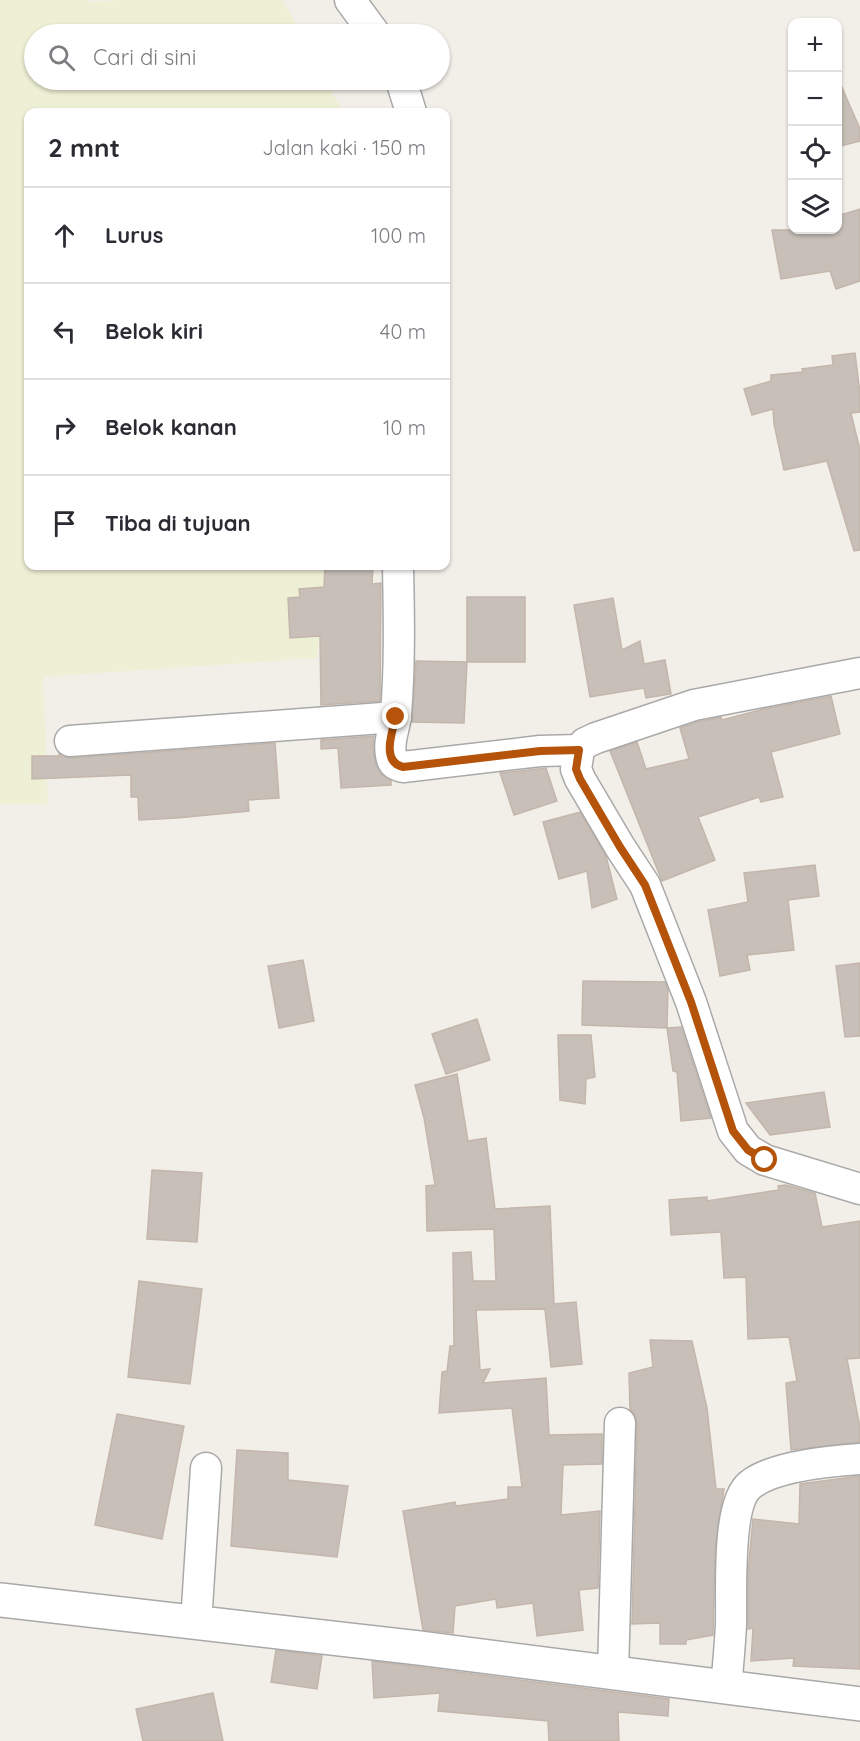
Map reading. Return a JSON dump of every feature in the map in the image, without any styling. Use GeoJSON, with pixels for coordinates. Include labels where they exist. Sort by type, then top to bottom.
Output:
{"type":"FeatureCollection","features":[{"type":"Feature","properties":{"kind":"street"},"geometry":{"type":"LineString","coordinates":[[350,0],[368,24]]}},
{"type":"Feature","properties":{"kind":"street"},"geometry":{"type":"LineString","coordinates":[[404,90],[410,108]]}},
{"type":"Feature","properties":{"kind":"street"},"geometry":{"type":"LineString","coordinates":[[398,570],[400,640],[396,717],[390,741],[390,753],[395,765],[403,767],[540,751],[579,750]]}},
{"type":"Feature","properties":{"kind":"street"},"geometry":{"type":"LineString","coordinates":[[860,673],[694,705],[596,738],[585,743],[579,750],[576,769],[620,847],[645,885],[691,1002],[733,1131],[748,1150],[765,1160],[860,1189]]}},
{"type":"Feature","properties":{"kind":"street"},"geometry":{"type":"LineString","coordinates":[[70,741],[396,717]]}},
{"type":"Feature","properties":{"kind":"street"},"geometry":{"type":"LineString","coordinates":[[613,1673],[620,1423]]}},
{"type":"Feature","properties":{"kind":"street"},"geometry":{"type":"LineString","coordinates":[[726,1688],[731,1625],[732,1540],[742,1496],[749,1486],[771,1474],[828,1461],[860,1458]]}},
{"type":"Feature","properties":{"kind":"street"},"geometry":{"type":"LineString","coordinates":[[196,1623],[206,1468]]}},
{"type":"Feature","properties":{"kind":"street"},"geometry":{"type":"LineString","coordinates":[[0,1600],[419,1648],[860,1704]]}},
{"type":"Feature","properties":{"kind":"green space"},"geometry":{"type":"Polygon","coordinates":[[[0,0],[88,0],[90,2],[283,0],[296,24],[24,24],[24,90],[331,90],[341,108],[24,108],[24,570],[325,570],[317,658],[43,677],[48,804],[0,804],[0,0]]]}},
{"type":"Feature","properties":{"kind":"building"},"geometry":{"type":"Polygon","coordinates":[[[842,88],[860,129],[860,141],[842,146],[842,88]]]}},
{"type":"Feature","properties":{"kind":"building"},"geometry":{"type":"Polygon","coordinates":[[[860,209],[860,281],[836,289],[830,271],[781,279],[772,230],[788,230],[788,234],[842,234],[842,214],[860,209]]]}},
{"type":"Feature","properties":{"kind":"building"},"geometry":{"type":"Polygon","coordinates":[[[855,353],[860,412],[851,413],[860,450],[860,550],[854,551],[827,461],[784,470],[773,409],[752,415],[744,389],[771,381],[771,375],[803,372],[802,369],[833,365],[832,356],[855,353]]]}},
{"type":"Feature","properties":{"kind":"building"},"geometry":{"type":"Polygon","coordinates":[[[325,570],[373,570],[372,584],[381,583],[380,701],[321,705],[320,636],[290,638],[288,598],[300,597],[299,589],[324,587],[325,570]]]}},
{"type":"Feature","properties":{"kind":"building"},"geometry":{"type":"Polygon","coordinates":[[[467,597],[525,597],[525,662],[467,662],[467,597]]]}},
{"type":"Feature","properties":{"kind":"building"},"geometry":{"type":"Polygon","coordinates":[[[613,598],[622,650],[640,641],[644,664],[665,660],[671,694],[646,698],[644,688],[590,697],[574,605],[613,598]]]}},
{"type":"Feature","properties":{"kind":"building"},"geometry":{"type":"Polygon","coordinates":[[[416,661],[467,662],[464,723],[412,722],[416,661]]]}},
{"type":"Feature","properties":{"kind":"building"},"geometry":{"type":"Polygon","coordinates":[[[831,696],[840,734],[771,752],[783,797],[761,802],[759,797],[698,817],[715,860],[662,881],[610,751],[637,742],[646,769],[689,759],[680,728],[721,717],[722,720],[831,696]]]}},
{"type":"Feature","properties":{"kind":"building"},"geometry":{"type":"Polygon","coordinates":[[[374,736],[373,749],[376,765],[381,774],[391,781],[391,785],[341,788],[338,748],[321,749],[321,740],[374,736]]]}},
{"type":"Feature","properties":{"kind":"building"},"geometry":{"type":"Polygon","coordinates":[[[275,743],[279,798],[248,800],[249,811],[139,820],[138,797],[131,797],[131,775],[32,779],[32,756],[59,756],[59,754],[71,758],[275,743]]]}},
{"type":"Feature","properties":{"kind":"building"},"geometry":{"type":"Polygon","coordinates":[[[546,768],[557,801],[514,815],[500,773],[546,768]]]}},
{"type":"Feature","properties":{"kind":"building"},"geometry":{"type":"Polygon","coordinates":[[[580,812],[606,856],[617,899],[592,908],[587,871],[559,879],[543,822],[580,812]]]}},
{"type":"Feature","properties":{"kind":"building"},"geometry":{"type":"Polygon","coordinates":[[[815,865],[819,896],[788,900],[794,950],[747,955],[750,970],[720,976],[708,910],[748,902],[744,873],[815,865]]]}},
{"type":"Feature","properties":{"kind":"building"},"geometry":{"type":"Polygon","coordinates":[[[303,960],[314,1021],[279,1028],[268,966],[303,960]]]}},
{"type":"Feature","properties":{"kind":"building"},"geometry":{"type":"Polygon","coordinates":[[[860,963],[860,1036],[845,1037],[836,966],[860,963]]]}},
{"type":"Feature","properties":{"kind":"building"},"geometry":{"type":"Polygon","coordinates":[[[583,981],[665,982],[668,990],[667,1028],[582,1025],[583,981]]]}},
{"type":"Feature","properties":{"kind":"building"},"geometry":{"type":"Polygon","coordinates":[[[477,1019],[490,1060],[446,1074],[432,1034],[477,1019]]]}},
{"type":"Feature","properties":{"kind":"building"},"geometry":{"type":"Polygon","coordinates":[[[681,1027],[711,1118],[681,1121],[677,1072],[673,1071],[667,1028],[681,1027]]]}},
{"type":"Feature","properties":{"kind":"building"},"geometry":{"type":"Polygon","coordinates":[[[558,1035],[591,1035],[595,1077],[586,1079],[585,1104],[560,1100],[558,1035]]]}},
{"type":"Feature","properties":{"kind":"building"},"geometry":{"type":"Polygon","coordinates":[[[457,1074],[468,1141],[486,1138],[495,1209],[550,1206],[554,1304],[576,1302],[582,1364],[551,1367],[545,1309],[476,1310],[480,1370],[490,1369],[483,1383],[546,1378],[549,1435],[602,1434],[602,1464],[563,1465],[561,1515],[600,1511],[598,1588],[579,1590],[583,1630],[537,1636],[533,1603],[497,1608],[496,1599],[455,1606],[453,1633],[423,1630],[403,1511],[455,1502],[456,1506],[508,1499],[508,1487],[522,1487],[512,1408],[439,1413],[442,1372],[447,1371],[450,1346],[454,1346],[453,1253],[471,1252],[473,1281],[496,1281],[494,1229],[427,1231],[426,1186],[435,1185],[424,1118],[415,1085],[457,1074]]]}},
{"type":"Feature","properties":{"kind":"building"},"geometry":{"type":"Polygon","coordinates":[[[824,1092],[830,1127],[770,1135],[746,1103],[824,1092]]]}},
{"type":"Feature","properties":{"kind":"building"},"geometry":{"type":"Polygon","coordinates":[[[152,1170],[202,1173],[197,1242],[147,1239],[152,1170]]]}},
{"type":"Feature","properties":{"kind":"building"},"geometry":{"type":"Polygon","coordinates":[[[786,1185],[815,1193],[822,1227],[860,1221],[860,1358],[847,1359],[860,1428],[860,1442],[791,1450],[786,1383],[797,1381],[789,1337],[748,1339],[746,1277],[724,1278],[721,1232],[671,1235],[669,1200],[707,1197],[707,1201],[779,1190],[778,1186],[786,1185]]]}},
{"type":"Feature","properties":{"kind":"building"},"geometry":{"type":"Polygon","coordinates":[[[139,1281],[202,1289],[190,1384],[128,1377],[139,1281]]]}},
{"type":"Feature","properties":{"kind":"building"},"geometry":{"type":"Polygon","coordinates":[[[650,1340],[692,1341],[707,1408],[716,1489],[724,1489],[715,1549],[713,1635],[686,1640],[686,1644],[660,1644],[660,1623],[632,1624],[637,1423],[630,1409],[629,1373],[653,1367],[650,1340]]]}},
{"type":"Feature","properties":{"kind":"building"},"geometry":{"type":"Polygon","coordinates":[[[117,1414],[184,1426],[162,1539],[95,1525],[117,1414]]]}},
{"type":"Feature","properties":{"kind":"building"},"geometry":{"type":"Polygon","coordinates":[[[237,1450],[288,1453],[288,1480],[348,1486],[337,1557],[231,1546],[237,1450]]]}},
{"type":"Feature","properties":{"kind":"building"},"geometry":{"type":"Polygon","coordinates":[[[860,1476],[860,1669],[793,1666],[794,1658],[751,1661],[753,1628],[748,1629],[748,1572],[753,1519],[799,1524],[800,1484],[860,1476]]]}},
{"type":"Feature","properties":{"kind":"building"},"geometry":{"type":"Polygon","coordinates":[[[276,1650],[322,1656],[317,1689],[271,1682],[276,1650]]]}},
{"type":"Feature","properties":{"kind":"building"},"geometry":{"type":"Polygon","coordinates":[[[372,1661],[669,1699],[668,1716],[618,1712],[619,1741],[549,1741],[548,1721],[438,1711],[440,1693],[374,1698],[372,1661]]]}},
{"type":"Feature","properties":{"kind":"building"},"geometry":{"type":"Polygon","coordinates":[[[213,1693],[223,1741],[143,1741],[136,1709],[213,1693]]]}},
{"type":"Feature","properties":{"kind":"route"},"geometry":{"type":"LineString","coordinates":[[396,717],[390,741],[390,753],[395,765],[403,767],[540,751],[579,750],[576,769],[580,779],[645,885],[691,1002],[733,1131],[748,1150],[765,1160]]}}]}
